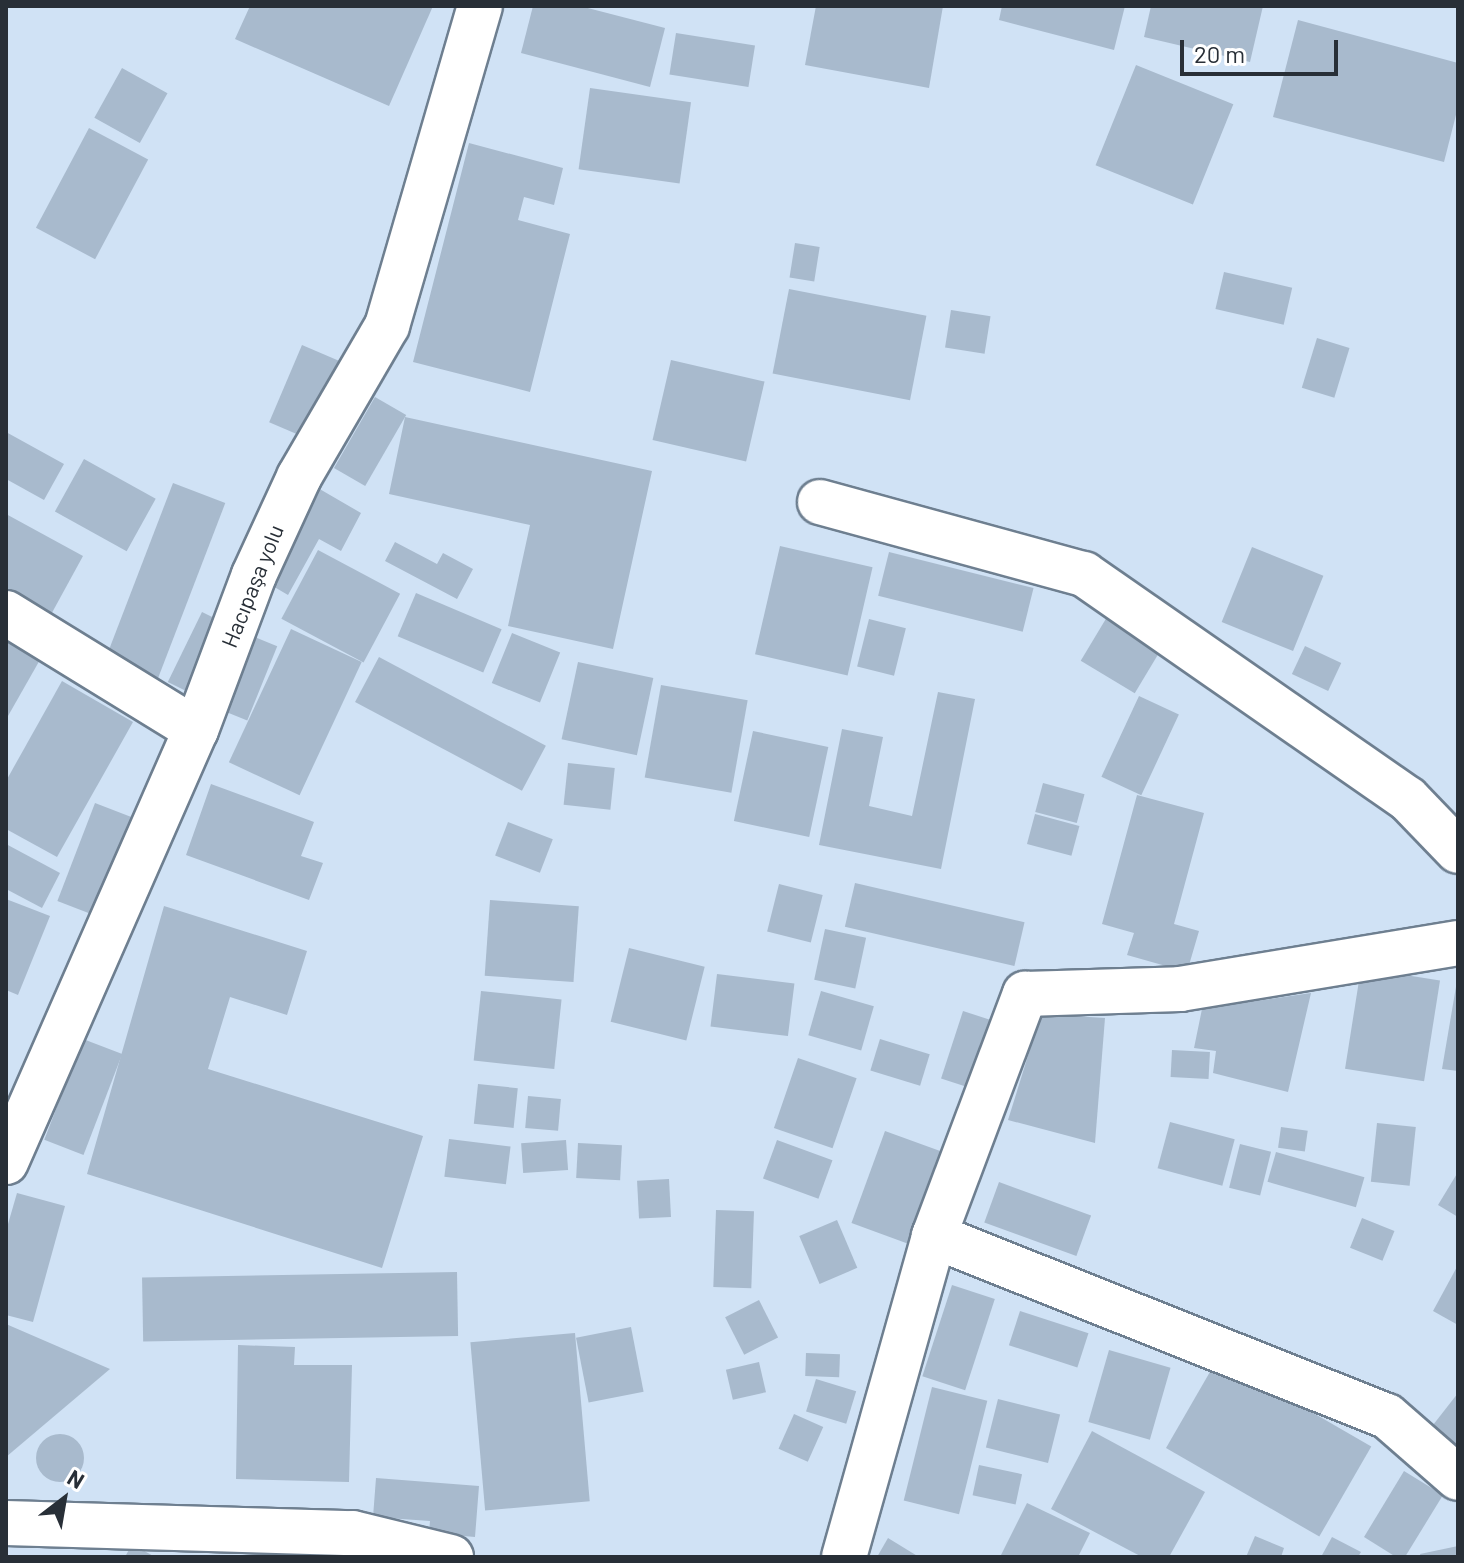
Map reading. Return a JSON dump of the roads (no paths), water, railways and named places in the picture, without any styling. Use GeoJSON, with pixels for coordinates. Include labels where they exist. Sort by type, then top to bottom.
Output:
{"type":"FeatureCollection","features":[{"type":"Feature","properties":{"kind":"street","name":"Hacıpaşa yolu"},"geometry":{"type":"LineString","coordinates":[[6,1162],[196,730],[299,477],[387,326],[480,6]]}},
{"type":"Feature","properties":{"kind":"street"},"geometry":{"type":"LineString","coordinates":[[820,502],[1084,574],[1408,799],[1458,851]]}},
{"type":"Feature","properties":{"kind":"street"},"geometry":{"type":"LineString","coordinates":[[6,613],[196,730]]}},
{"type":"Feature","properties":{"kind":"street"},"geometry":{"type":"LineString","coordinates":[[844,1557],[934,1236],[1025,994],[1180,989],[1458,943]]}},
{"type":"Feature","properties":{"kind":"street"},"geometry":{"type":"LineString","coordinates":[[934,1236],[1387,1416],[1458,1478]]}},
{"type":"Feature","properties":{"kind":"street"},"geometry":{"type":"LineString","coordinates":[[6,1523],[353,1533],[451,1557]]}}]}
